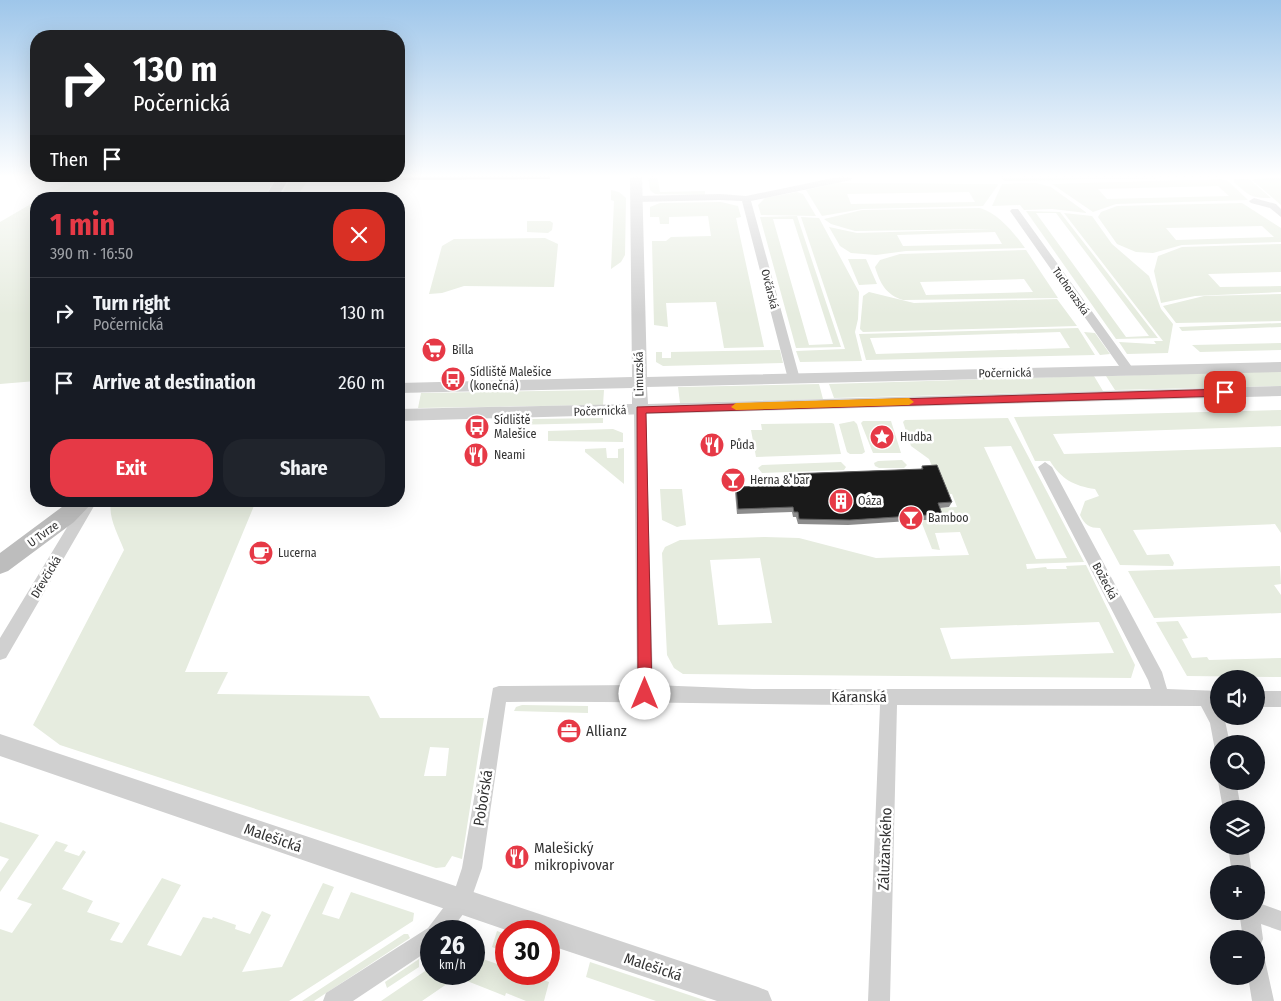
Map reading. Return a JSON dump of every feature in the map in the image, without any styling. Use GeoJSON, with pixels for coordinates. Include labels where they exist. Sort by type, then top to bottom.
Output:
{"type":"FeatureCollection","features":[{"type":"Feature","properties":{"kind":"main road","name":"U Tvrze"},"geometry":{"type":"LineString","coordinates":[[0,565],[76,507]]}},
{"type":"Feature","properties":{"kind":"street","name":"Limuzská"},"geometry":{"type":"LineString","coordinates":[[638,222],[645,694]]}},
{"type":"Feature","properties":{"kind":"street","name":"Ovčárská"},"geometry":{"type":"LineString","coordinates":[[752,222],[794,379]]}},
{"type":"Feature","properties":{"kind":"street","name":"Tuchorazská"},"geometry":{"type":"LineString","coordinates":[[1023,222],[1128,370]]}},
{"type":"Feature","properties":{"kind":"street","name":"Počernická"},"geometry":{"type":"LineString","coordinates":[[405,388],[1281,367]]}},
{"type":"Feature","properties":{"kind":"street","name":"Počernická"},"geometry":{"type":"LineString","coordinates":[[405,415],[640,410],[1281,391]]}},
{"type":"Feature","properties":{"kind":"street","name":"Božecká"},"geometry":{"type":"LineString","coordinates":[[1045,467],[1156,678],[1161,697]]}},
{"type":"Feature","properties":{"kind":"street","name":"Dřevčická"},"geometry":{"type":"LineString","coordinates":[[0,652],[86,507]]}},
{"type":"Feature","properties":{"kind":"street","name":"Káranská"},"geometry":{"type":"LineString","coordinates":[[499,694],[645,694],[753,697],[1161,697],[1210,699]]}},
{"type":"Feature","properties":{"kind":"street","name":"Pobořská"},"geometry":{"type":"LineString","coordinates":[[445,920],[460,901],[472,868],[499,694]]}},
{"type":"Feature","properties":{"kind":"street","name":"Zálužanského"},"geometry":{"type":"LineString","coordinates":[[879,1001],[890,716],[888,697]]}},
{"type":"Feature","properties":{"kind":"street"},"geometry":{"type":"LineString","coordinates":[[1265,699],[1281,699]]}},
{"type":"Feature","properties":{"kind":"street","name":"Malešická"},"geometry":{"type":"LineString","coordinates":[[0,745],[514,920]]}},
{"type":"Feature","properties":{"kind":"street"},"geometry":{"type":"LineString","coordinates":[[1265,916],[1281,922]]}},
{"type":"Feature","properties":{"kind":"street","name":"Malešická"},"geometry":{"type":"LineString","coordinates":[[560,936],[758,1001]]}},
{"type":"Feature","properties":{"kind":"street"},"geometry":{"type":"LineString","coordinates":[[334,1001],[420,944]]}},
{"type":"Feature","properties":{"kind":"street"},"geometry":{"type":"LineString","coordinates":[[1260,985],[1263,1001]]}},
{"type":"Feature","properties":{"kind":"shaded area"},"geometry":{"type":"Polygon","coordinates":[[[0,222],[30,222],[30,382],[0,384],[0,222]]]}},
{"type":"Feature","properties":{"kind":"shaded area"},"geometry":{"type":"Polygon","coordinates":[[[527,222],[553,223],[552,230],[548,233],[527,232],[527,222]]]}},
{"type":"Feature","properties":{"kind":"shaded area"},"geometry":{"type":"Polygon","coordinates":[[[613,222],[626,222],[625,255],[621,262],[611,269],[613,222]]]}},
{"type":"Feature","properties":{"kind":"shaded area"},"geometry":{"type":"Polygon","coordinates":[[[660,222],[669,222],[669,224],[660,224],[660,222]]]}},
{"type":"Feature","properties":{"kind":"shaded area"},"geometry":{"type":"Polygon","coordinates":[[[709,222],[737,222],[764,347],[724,348],[716,302],[666,303],[668,327],[654,325],[652,241],[666,241],[671,237],[711,236],[709,222]]]}},
{"type":"Feature","properties":{"kind":"shaded area"},"geometry":{"type":"Polygon","coordinates":[[[761,222],[774,222],[809,345],[833,344],[794,222],[799,222],[841,347],[796,348],[761,222]]]}},
{"type":"Feature","properties":{"kind":"shaded area"},"geometry":{"type":"Polygon","coordinates":[[[803,222],[821,222],[859,292],[858,319],[855,332],[862,361],[800,362],[796,351],[845,349],[803,222]]]}},
{"type":"Feature","properties":{"kind":"shaded area"},"geometry":{"type":"Polygon","coordinates":[[[828,222],[1002,222],[1025,248],[906,251],[876,255],[851,253],[840,246],[829,227],[857,233],[993,229],[855,231],[828,222]],[[995,232],[897,235],[903,246],[1002,244],[995,232]]]}},
{"type":"Feature","properties":{"kind":"shaded area"},"geometry":{"type":"Polygon","coordinates":[[[1034,222],[1042,222],[1126,337],[1149,336],[1063,222],[1068,222],[1158,338],[1116,339],[1034,222]]]}},
{"type":"Feature","properties":{"kind":"shaded area"},"geometry":{"type":"Polygon","coordinates":[[[1071,222],[1096,222],[1112,244],[1149,276],[1161,309],[1173,324],[1168,353],[1127,354],[1119,342],[1156,344],[1154,341],[1163,341],[1071,222]]]}},
{"type":"Feature","properties":{"kind":"shaded area"},"geometry":{"type":"Polygon","coordinates":[[[1101,222],[1271,222],[1281,228],[1281,242],[1182,245],[1153,253],[1136,252],[1117,244],[1101,222]],[[1262,226],[1166,228],[1176,240],[1274,237],[1262,226]]]}},
{"type":"Feature","properties":{"kind":"shaded area"},"geometry":{"type":"Polygon","coordinates":[[[545,238],[558,244],[554,287],[464,286],[442,293],[429,294],[442,246],[454,239],[545,238]]]}},
{"type":"Feature","properties":{"kind":"shaded area"},"geometry":{"type":"Polygon","coordinates":[[[1281,244],[1281,272],[1208,274],[1220,287],[1281,286],[1281,292],[1195,296],[1161,303],[1154,271],[1158,256],[1182,247],[1281,244]]]}},
{"type":"Feature","properties":{"kind":"shaded area"},"geometry":{"type":"Polygon","coordinates":[[[1026,250],[1058,298],[903,300],[892,295],[884,288],[875,267],[880,260],[900,254],[1026,250]],[[1024,279],[920,282],[926,295],[1033,292],[1024,279]]]}},
{"type":"Feature","properties":{"kind":"shaded area"},"geometry":{"type":"Polygon","coordinates":[[[848,259],[866,259],[877,284],[859,285],[848,259]]]}},
{"type":"Feature","properties":{"kind":"shaded area"},"geometry":{"type":"Polygon","coordinates":[[[869,292],[914,303],[1057,299],[1077,326],[863,332],[860,329],[863,296],[869,292]]]}},
{"type":"Feature","properties":{"kind":"shaded area"},"geometry":{"type":"Polygon","coordinates":[[[1281,294],[1281,321],[1176,323],[1163,306],[1204,296],[1281,294]]]}},
{"type":"Feature","properties":{"kind":"shaded area"},"geometry":{"type":"Polygon","coordinates":[[[1281,323],[1281,327],[1182,331],[1179,327],[1281,323]]]}},
{"type":"Feature","properties":{"kind":"shaded area"},"geometry":{"type":"Polygon","coordinates":[[[1078,328],[1095,355],[866,360],[859,334],[1078,328]],[[1060,332],[870,338],[876,354],[1070,348],[1060,332]]]}},
{"type":"Feature","properties":{"kind":"shaded area"},"geometry":{"type":"Polygon","coordinates":[[[1084,332],[1095,333],[1110,354],[1100,355],[1084,332]]]}},
{"type":"Feature","properties":{"kind":"shaded area"},"geometry":{"type":"Polygon","coordinates":[[[1281,343],[1281,350],[1200,352],[1192,345],[1281,343]]]}},
{"type":"Feature","properties":{"kind":"shaded area"},"geometry":{"type":"Polygon","coordinates":[[[780,350],[783,363],[663,366],[656,362],[656,352],[662,352],[662,358],[671,358],[671,352],[780,350]]]}},
{"type":"Feature","properties":{"kind":"shaded area"},"geometry":{"type":"Polygon","coordinates":[[[1281,371],[1281,386],[1115,390],[1106,376],[1281,371]]]}},
{"type":"Feature","properties":{"kind":"shaded area"},"geometry":{"type":"Polygon","coordinates":[[[1094,376],[1103,391],[834,398],[829,384],[1094,376]]]}},
{"type":"Feature","properties":{"kind":"shaded area"},"geometry":{"type":"Polygon","coordinates":[[[819,384],[823,399],[680,403],[678,387],[819,384]]]}},
{"type":"Feature","properties":{"kind":"shaded area"},"geometry":{"type":"Polygon","coordinates":[[[604,390],[603,405],[418,408],[421,393],[604,390]]]}},
{"type":"Feature","properties":{"kind":"shaded area"},"geometry":{"type":"Polygon","coordinates":[[[1281,410],[1281,426],[1053,434],[1064,454],[1281,447],[1281,533],[1275,524],[1133,530],[1147,555],[1169,554],[1174,563],[1173,566],[1120,565],[1100,528],[1088,525],[1080,515],[1085,501],[1099,496],[1095,489],[1069,481],[1059,473],[1050,461],[1035,461],[1014,417],[1281,410]]]}},
{"type":"Feature","properties":{"kind":"shaded area"},"geometry":{"type":"Polygon","coordinates":[[[603,418],[603,423],[507,425],[531,419],[603,418]]]}},
{"type":"Feature","properties":{"kind":"shaded area"},"geometry":{"type":"Polygon","coordinates":[[[1008,418],[1084,562],[1026,564],[1027,569],[1046,567],[1047,569],[1067,569],[1066,566],[1086,565],[1135,665],[1131,678],[683,674],[674,668],[667,655],[662,553],[665,547],[680,540],[765,537],[799,538],[876,558],[969,555],[960,532],[935,533],[940,550],[932,549],[921,521],[936,508],[957,507],[952,494],[944,494],[929,459],[911,446],[903,422],[905,420],[1008,418]],[[1011,446],[984,447],[1036,559],[1067,558],[1011,446]],[[760,558],[710,560],[718,625],[772,623],[760,558]],[[1099,622],[940,628],[951,659],[1114,653],[1099,622]]]}},
{"type":"Feature","properties":{"kind":"shaded area"},"geometry":{"type":"Polygon","coordinates":[[[854,421],[857,424],[865,452],[862,454],[850,454],[847,452],[839,424],[854,421]]]}},
{"type":"Feature","properties":{"kind":"shaded area"},"geometry":{"type":"Polygon","coordinates":[[[863,421],[891,421],[901,453],[873,453],[861,423],[863,421]]]}},
{"type":"Feature","properties":{"kind":"shaded area"},"geometry":{"type":"Polygon","coordinates":[[[761,424],[834,424],[841,454],[756,457],[751,430],[762,430],[761,424]]]}},
{"type":"Feature","properties":{"kind":"shaded area"},"geometry":{"type":"Polygon","coordinates":[[[613,429],[623,433],[623,442],[548,441],[548,431],[613,429]]]}},
{"type":"Feature","properties":{"kind":"shaded area"},"geometry":{"type":"Polygon","coordinates":[[[606,448],[607,458],[618,458],[618,449],[624,448],[624,484],[585,452],[585,449],[606,448]]]}},
{"type":"Feature","properties":{"kind":"shaded area"},"geometry":{"type":"Polygon","coordinates":[[[902,460],[907,465],[904,468],[879,468],[874,463],[878,461],[902,460]]]}},
{"type":"Feature","properties":{"kind":"shaded area"},"geometry":{"type":"Polygon","coordinates":[[[841,462],[846,467],[844,470],[762,473],[758,468],[762,465],[841,462]]]}},
{"type":"Feature","properties":{"kind":"shaded area"},"geometry":{"type":"Polygon","coordinates":[[[660,489],[682,489],[686,525],[677,527],[662,520],[660,489]]]}},
{"type":"Feature","properties":{"kind":"shaded area"},"geometry":{"type":"Polygon","coordinates":[[[110,507],[254,507],[185,672],[228,672],[217,694],[369,696],[380,718],[484,718],[462,859],[452,856],[445,867],[436,868],[60,745],[33,725],[124,550],[110,507]],[[430,747],[424,776],[446,776],[449,748],[430,747]]]}},
{"type":"Feature","properties":{"kind":"shaded area"},"geometry":{"type":"Polygon","coordinates":[[[1280,566],[1281,584],[1274,585],[1281,595],[1281,613],[1154,618],[1128,571],[1280,566]]]}},
{"type":"Feature","properties":{"kind":"shaded area"},"geometry":{"type":"Polygon","coordinates":[[[1178,621],[1188,638],[1182,639],[1192,658],[1207,657],[1209,660],[1281,658],[1281,677],[1265,677],[1265,670],[1210,670],[1210,676],[1187,676],[1156,622],[1178,621]]]}},
{"type":"Feature","properties":{"kind":"shaded area"},"geometry":{"type":"Polygon","coordinates":[[[522,705],[588,706],[588,713],[514,711],[516,707],[522,705]]]}},
{"type":"Feature","properties":{"kind":"shaded area"},"geometry":{"type":"Polygon","coordinates":[[[0,822],[39,835],[0,892],[0,872],[9,859],[0,856],[0,822]]]}},
{"type":"Feature","properties":{"kind":"shaded area"},"geometry":{"type":"Polygon","coordinates":[[[56,841],[68,845],[64,851],[79,856],[83,850],[86,852],[62,889],[93,901],[87,912],[120,923],[110,940],[122,943],[162,878],[181,885],[147,945],[181,956],[203,917],[212,919],[213,917],[236,925],[235,929],[250,934],[262,911],[271,915],[242,972],[282,967],[323,883],[334,887],[322,914],[339,919],[351,892],[414,913],[413,921],[289,1001],[0,1001],[0,929],[12,933],[32,904],[17,899],[56,841]]]}},
{"type":"Feature","properties":{"kind":"shaded area"},"geometry":{"type":"Polygon","coordinates":[[[404,934],[408,934],[410,938],[314,1001],[302,1001],[404,934]]]}},
{"type":"Feature","properties":{"kind":"shaded area"},"geometry":{"type":"Polygon","coordinates":[[[495,937],[495,948],[492,947],[495,937]]]}},
{"type":"Feature","properties":{"kind":"shaded area"},"geometry":{"type":"Polygon","coordinates":[[[419,959],[419,967],[387,988],[385,982],[419,959]]]}},
{"type":"Feature","properties":{"kind":"shaded area"},"geometry":{"type":"Polygon","coordinates":[[[485,960],[495,963],[495,985],[548,985],[544,1001],[526,1001],[506,993],[505,996],[477,985],[485,985],[485,960]]]}},
{"type":"Feature","properties":{"kind":"shaded area"},"geometry":{"type":"Polygon","coordinates":[[[590,962],[707,1001],[656,1001],[586,977],[590,962]]]}},
{"type":"Feature","properties":{"kind":"shaded area"},"geometry":{"type":"Polygon","coordinates":[[[420,974],[420,985],[445,985],[422,1001],[381,1001],[420,974]]]}},
{"type":"Feature","properties":{"kind":"building","name":"Oáza"},"geometry":{"type":"Polygon","coordinates":[[[937,465],[952,502],[938,503],[942,514],[850,520],[799,519],[798,512],[794,512],[793,507],[738,509],[736,487],[792,485],[789,474],[923,469],[922,466],[937,465]]]}},
{"type":"Feature","properties":{"kind":"slow traffic"},"geometry":{"type":"LineString","coordinates":[[736,407],[909,402]]}},
{"type":"Feature","properties":{"kind":"place","name":"Billa"},"geometry":{"type":"Point","coordinates":[434,350]}},
{"type":"Feature","properties":{"kind":"place","name":"Sídliště Malešice (konečná)"},"geometry":{"type":"Point","coordinates":[453,379]}},
{"type":"Feature","properties":{"kind":"place","name":"Sídliště Malešice"},"geometry":{"type":"Point","coordinates":[477,427]}},
{"type":"Feature","properties":{"kind":"place","name":"Hudba"},"geometry":{"type":"Point","coordinates":[882,437]}},
{"type":"Feature","properties":{"kind":"place","name":"Půda"},"geometry":{"type":"Point","coordinates":[712,445]}},
{"type":"Feature","properties":{"kind":"place","name":"Neami"},"geometry":{"type":"Point","coordinates":[476,455]}},
{"type":"Feature","properties":{"kind":"place","name":"Herna & bar"},"geometry":{"type":"Point","coordinates":[733,480]}},
{"type":"Feature","properties":{"kind":"place","name":"Oáza"},"geometry":{"type":"Point","coordinates":[841,501]}},
{"type":"Feature","properties":{"kind":"place","name":"Bamboo"},"geometry":{"type":"Point","coordinates":[911,518]}},
{"type":"Feature","properties":{"kind":"place","name":"Lucerna"},"geometry":{"type":"Point","coordinates":[261,553]}},
{"type":"Feature","properties":{"kind":"place","name":"Allianz"},"geometry":{"type":"Point","coordinates":[569,731]}},
{"type":"Feature","properties":{"kind":"place","name":"Malešický mikropivovar"},"geometry":{"type":"Point","coordinates":[517,857]}},
{"type":"Feature","properties":{"kind":"route"},"geometry":{"type":"LineString","coordinates":[[645,694],[642,432],[640,410],[1225,392]]}}]}
